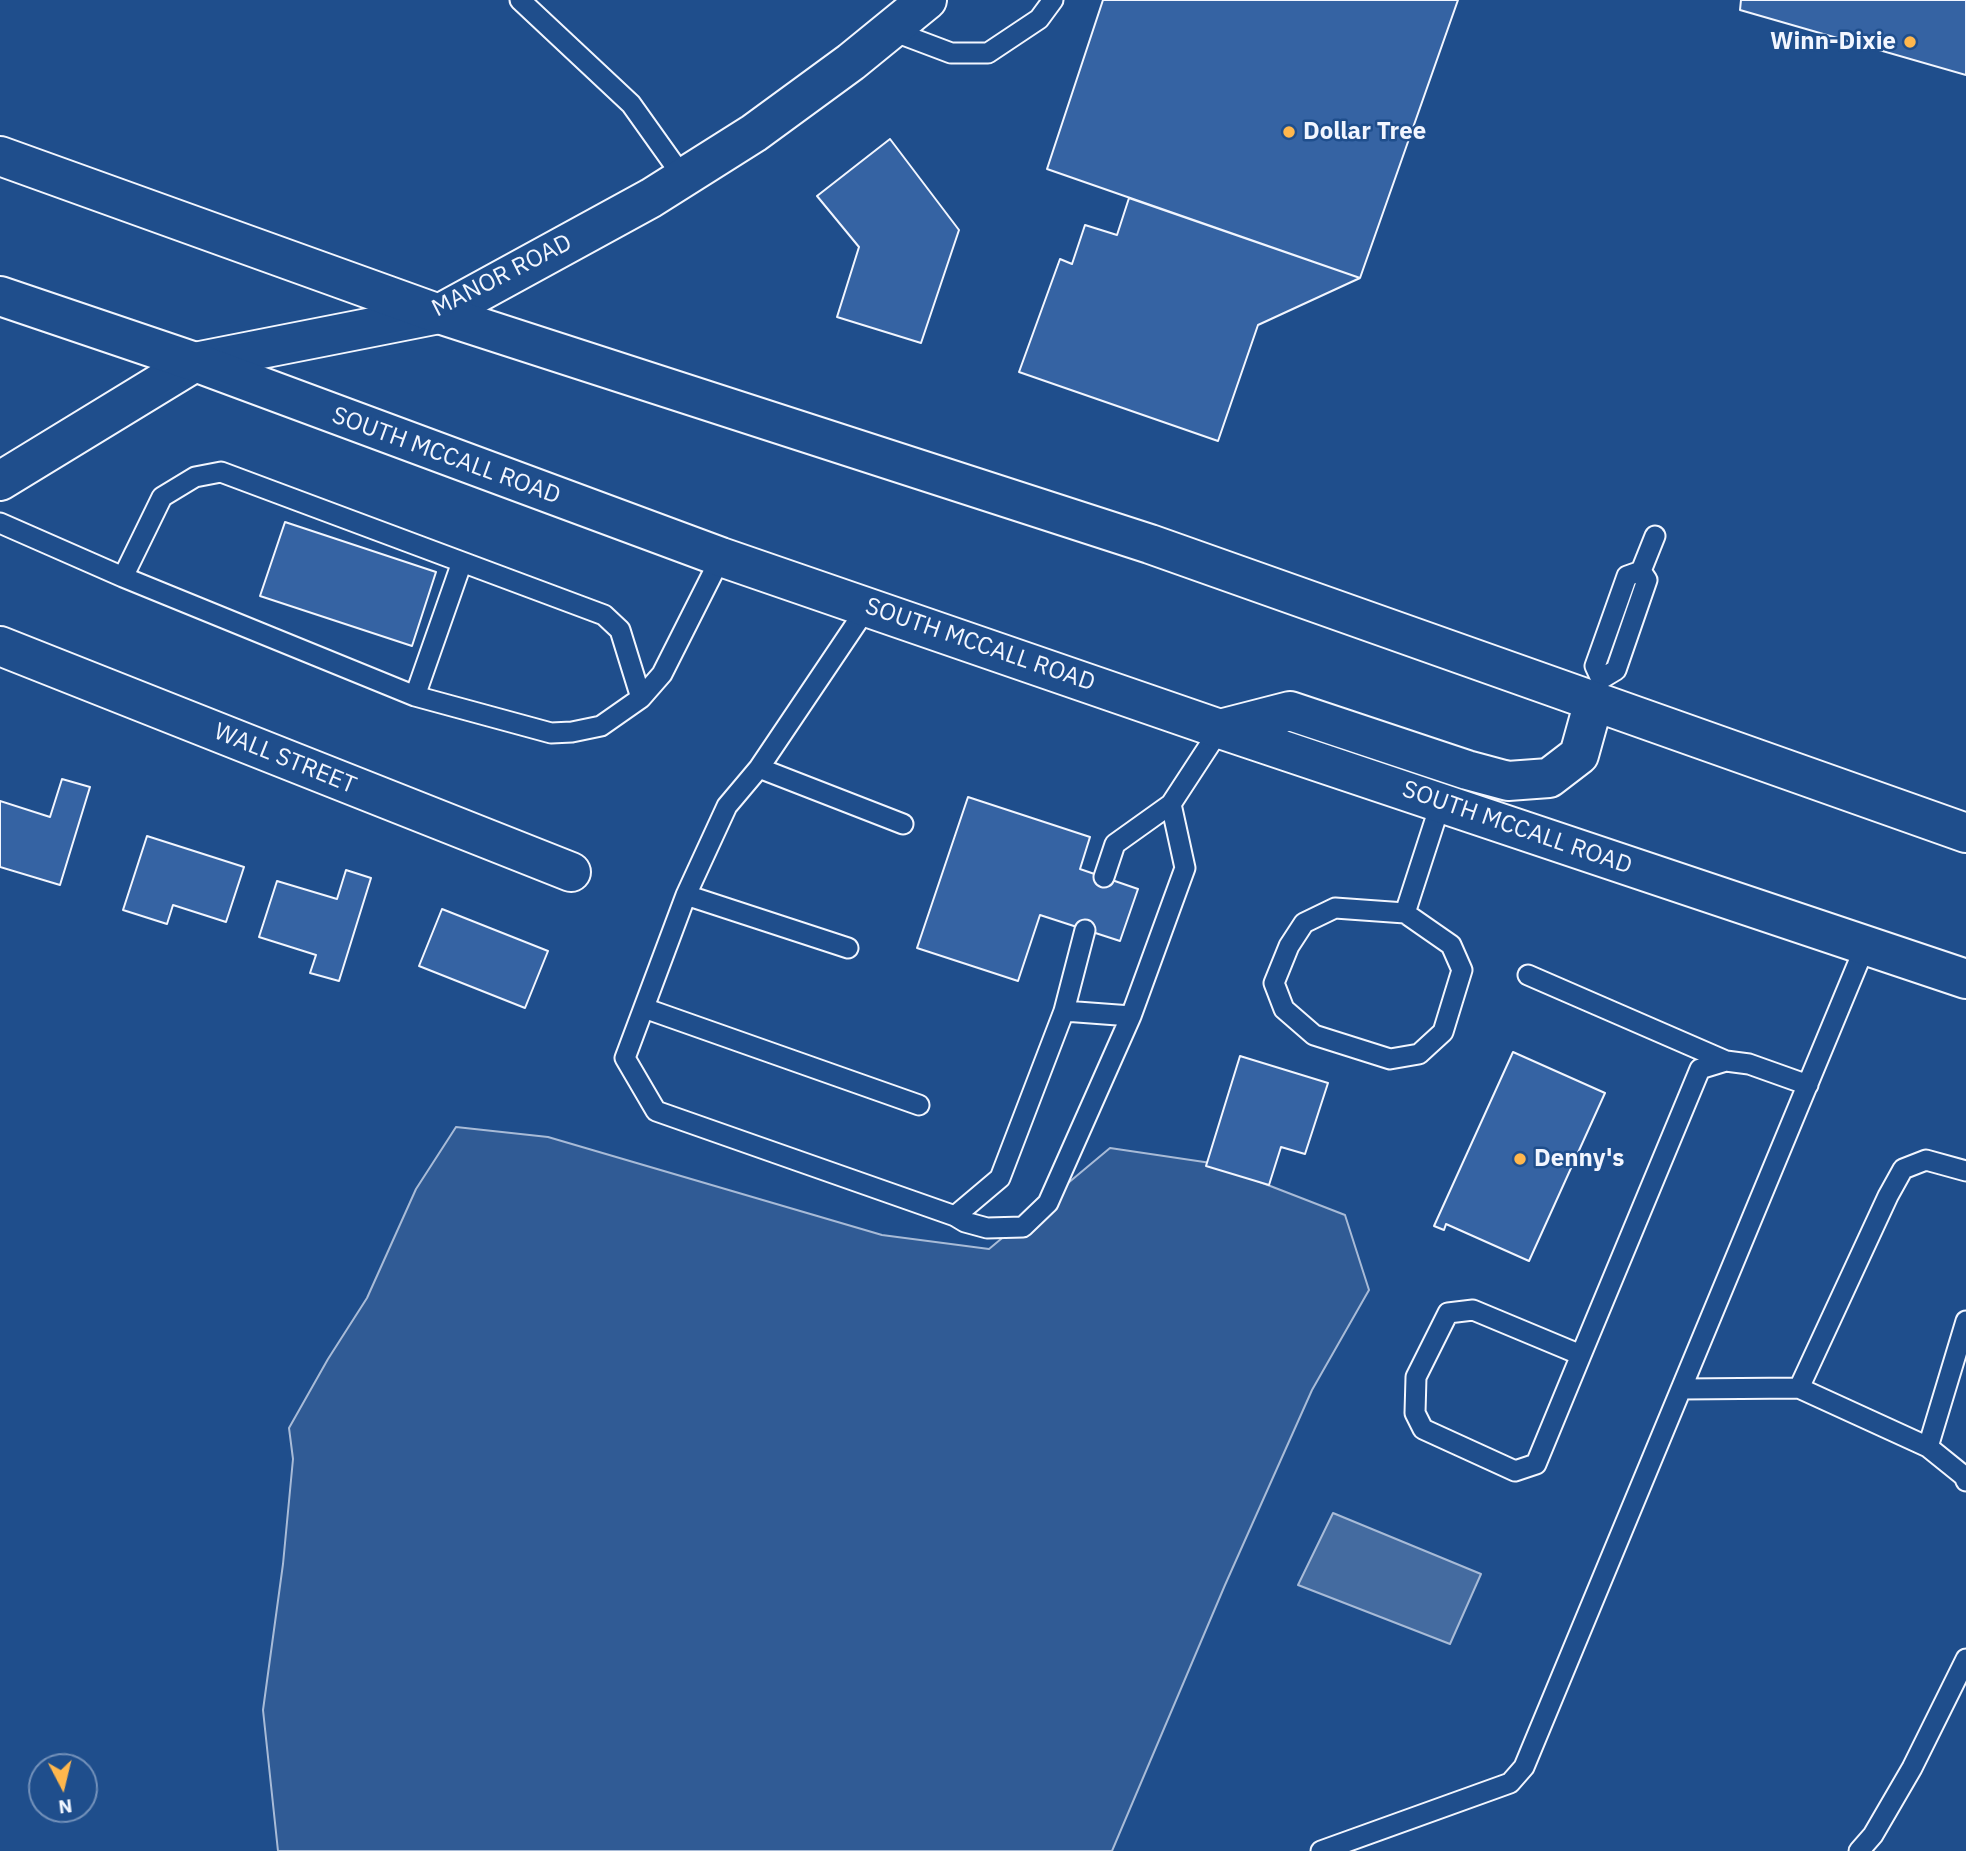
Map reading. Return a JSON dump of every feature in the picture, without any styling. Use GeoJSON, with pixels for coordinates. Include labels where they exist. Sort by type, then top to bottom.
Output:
{"type":"FeatureCollection","features":[{"type":"Feature","properties":{"kind":"main road","name":"MANOR ROAD"},"geometry":{"type":"LineString","coordinates":[[0,481],[195,362],[439,314],[651,198],[765,125],[851,62],[927,0]]}},
{"type":"Feature","properties":{"kind":"main road"},"geometry":{"type":"LineString","coordinates":[[0,156],[439,314],[1598,690],[1966,833]]}},
{"type":"Feature","properties":{"kind":"main road","name":"SOUTH MCCALL ROAD"},"geometry":{"type":"LineString","coordinates":[[0,296],[195,362],[721,557],[1220,729],[1966,979]]}},
{"type":"Feature","properties":{"kind":"main road","name":"WALL STREET"},"geometry":{"type":"LineString","coordinates":[[0,646],[571,872]]}},
{"type":"Feature","properties":{"kind":"main road"},"geometry":{"type":"LineString","coordinates":[[1220,729],[1290,712],[1508,781],[1549,778],[1579,755],[1598,690]]}},
{"type":"Feature","properties":{"kind":"lane"},"geometry":{"type":"LineString","coordinates":[[520,0],[631,104],[683,177]]}},
{"type":"Feature","properties":{"kind":"lane"},"geometry":{"type":"LineString","coordinates":[[890,30],[951,53],[988,53],[1039,19],[1054,0]]}},
{"type":"Feature","properties":{"kind":"lane"},"geometry":{"type":"LineString","coordinates":[[123,577],[162,497],[195,477],[221,472],[604,615],[620,630],[641,698]]}},
{"type":"Feature","properties":{"kind":"lane"},"geometry":{"type":"LineString","coordinates":[[0,523],[123,577],[415,696],[551,733],[601,726],[641,698],[662,674],[721,557]]}},
{"type":"Feature","properties":{"kind":"lane"},"geometry":{"type":"LineString","coordinates":[[1598,690],[1595,666],[1622,589],[1627,576],[1641,570],[1654,537]]}},
{"type":"Feature","properties":{"kind":"lane"},"geometry":{"type":"LineString","coordinates":[[415,696],[462,562]]}},
{"type":"Feature","properties":{"kind":"lane"},"geometry":{"type":"LineString","coordinates":[[868,606],[759,768],[727,806],[686,895],[625,1058],[656,1111],[965,1222],[988,1228],[1023,1227],[1048,1203],[1131,1016],[1185,868],[1171,804]]}},
{"type":"Feature","properties":{"kind":"lane"},"geometry":{"type":"LineString","coordinates":[[1104,877],[1115,844],[1171,804],[1220,729]]}},
{"type":"Feature","properties":{"kind":"lane"},"geometry":{"type":"LineString","coordinates":[[759,768],[903,824]]}},
{"type":"Feature","properties":{"kind":"lane"},"geometry":{"type":"LineString","coordinates":[[1405,913],[1441,802]]}},
{"type":"Feature","properties":{"kind":"lane"},"geometry":{"type":"LineString","coordinates":[[686,895],[848,948]]}},
{"type":"Feature","properties":{"kind":"lane"},"geometry":{"type":"LineString","coordinates":[[1335,908],[1405,913],[1451,945],[1462,970],[1443,1032],[1419,1054],[1390,1059],[1314,1035],[1284,1009],[1274,983],[1289,946],[1304,923],[1335,908]]}},
{"type":"Feature","properties":{"kind":"lane"},"geometry":{"type":"LineString","coordinates":[[954,1216],[1000,1178],[1064,1011],[1085,930]]}},
{"type":"Feature","properties":{"kind":"lane"},"geometry":{"type":"LineString","coordinates":[[1321,1851],[1510,1783],[1524,1768],[1866,944]]}},
{"type":"Feature","properties":{"kind":"lane"},"geometry":{"type":"LineString","coordinates":[[1528,975],[1726,1061],[1749,1064],[1808,1085]]}},
{"type":"Feature","properties":{"kind":"lane"},"geometry":{"type":"LineString","coordinates":[[644,1008],[919,1105]]}},
{"type":"Feature","properties":{"kind":"lane"},"geometry":{"type":"LineString","coordinates":[[1064,1011],[1131,1016]]}},
{"type":"Feature","properties":{"kind":"lane"},"geometry":{"type":"LineString","coordinates":[[1581,1355],[1473,1310],[1448,1313],[1416,1377],[1415,1413],[1423,1429],[1515,1471],[1536,1464],[1700,1069],[1726,1061]]}},
{"type":"Feature","properties":{"kind":"lane"},"geometry":{"type":"LineString","coordinates":[[1799,1388],[1903,1169],[1926,1160],[1966,1171]]}},
{"type":"Feature","properties":{"kind":"lane"},"geometry":{"type":"LineString","coordinates":[[1928,1447],[1966,1321]]}},
{"type":"Feature","properties":{"kind":"lane"},"geometry":{"type":"LineString","coordinates":[[1682,1389],[1799,1388],[1928,1447],[1964,1476],[1966,1481]]}},
{"type":"Feature","properties":{"kind":"lane"},"geometry":{"type":"LineString","coordinates":[[1859,1851],[1873,1835],[1912,1769],[1966,1659]]}},
{"type":"Feature","properties":{"kind":"shaded area"},"geometry":{"type":"Polygon","coordinates":[[[456,1127],[548,1137],[882,1235],[989,1249],[1110,1148],[1211,1163],[1345,1215],[1369,1290],[1312,1390],[1225,1585],[1112,1851],[278,1851],[263,1710],[283,1564],[293,1459],[289,1428],[367,1298],[416,1189],[456,1127]]]}},
{"type":"Feature","properties":{"kind":"shaded area"},"geometry":{"type":"Polygon","coordinates":[[[1333,1513],[1481,1574],[1450,1644],[1298,1585],[1333,1513]]]}},
{"type":"Feature","properties":{"kind":"building"},"geometry":{"type":"Polygon","coordinates":[[[1103,0],[1458,0],[1360,278],[1047,169],[1103,0]]]}},
{"type":"Feature","properties":{"kind":"building","name":"Winn-Dixie"},"geometry":{"type":"Polygon","coordinates":[[[1741,0],[1966,0],[1966,75],[1740,10],[1741,0]]]}},
{"type":"Feature","properties":{"kind":"building"},"geometry":{"type":"Polygon","coordinates":[[[890,139],[959,230],[921,343],[837,317],[859,247],[817,196],[890,139]]]}},
{"type":"Feature","properties":{"kind":"building"},"geometry":{"type":"Polygon","coordinates":[[[1129,198],[1360,278],[1258,325],[1218,441],[1019,372],[1060,259],[1072,264],[1085,225],[1117,235],[1129,198]]]}},
{"type":"Feature","properties":{"kind":"building"},"geometry":{"type":"Polygon","coordinates":[[[285,522],[436,572],[412,646],[260,596],[285,522]]]}},
{"type":"Feature","properties":{"kind":"building"},"geometry":{"type":"Polygon","coordinates":[[[62,779],[90,787],[60,885],[0,867],[0,801],[50,817],[62,779]]]}},
{"type":"Feature","properties":{"kind":"building"},"geometry":{"type":"Polygon","coordinates":[[[968,797],[1090,837],[1080,869],[1138,889],[1120,941],[1040,915],[1018,981],[917,948],[968,797]]]}},
{"type":"Feature","properties":{"kind":"building"},"geometry":{"type":"Polygon","coordinates":[[[147,836],[244,867],[226,922],[173,905],[167,924],[123,910],[147,836]]]}},
{"type":"Feature","properties":{"kind":"building"},"geometry":{"type":"Polygon","coordinates":[[[346,870],[371,878],[339,981],[310,973],[316,955],[259,937],[277,881],[337,899],[346,870]]]}},
{"type":"Feature","properties":{"kind":"building"},"geometry":{"type":"Polygon","coordinates":[[[442,909],[548,951],[525,1008],[419,966],[442,909]]]}},
{"type":"Feature","properties":{"kind":"building","name":"Denny's"},"geometry":{"type":"Polygon","coordinates":[[[1513,1052],[1605,1093],[1529,1261],[1446,1224],[1444,1230],[1434,1226],[1513,1052]]]}},
{"type":"Feature","properties":{"kind":"building"},"geometry":{"type":"Polygon","coordinates":[[[1240,1056],[1328,1083],[1305,1154],[1281,1147],[1269,1185],[1206,1166],[1240,1056]]]}},
{"type":"Feature","properties":{"kind":"place","name":"Winn-Dixie"},"geometry":{"type":"Point","coordinates":[1910,42]}},
{"type":"Feature","properties":{"kind":"place","name":"Dollar Tree"},"geometry":{"type":"Point","coordinates":[1289,132]}},
{"type":"Feature","properties":{"kind":"place","name":"Denny's"},"geometry":{"type":"Point","coordinates":[1520,1159]}}]}
